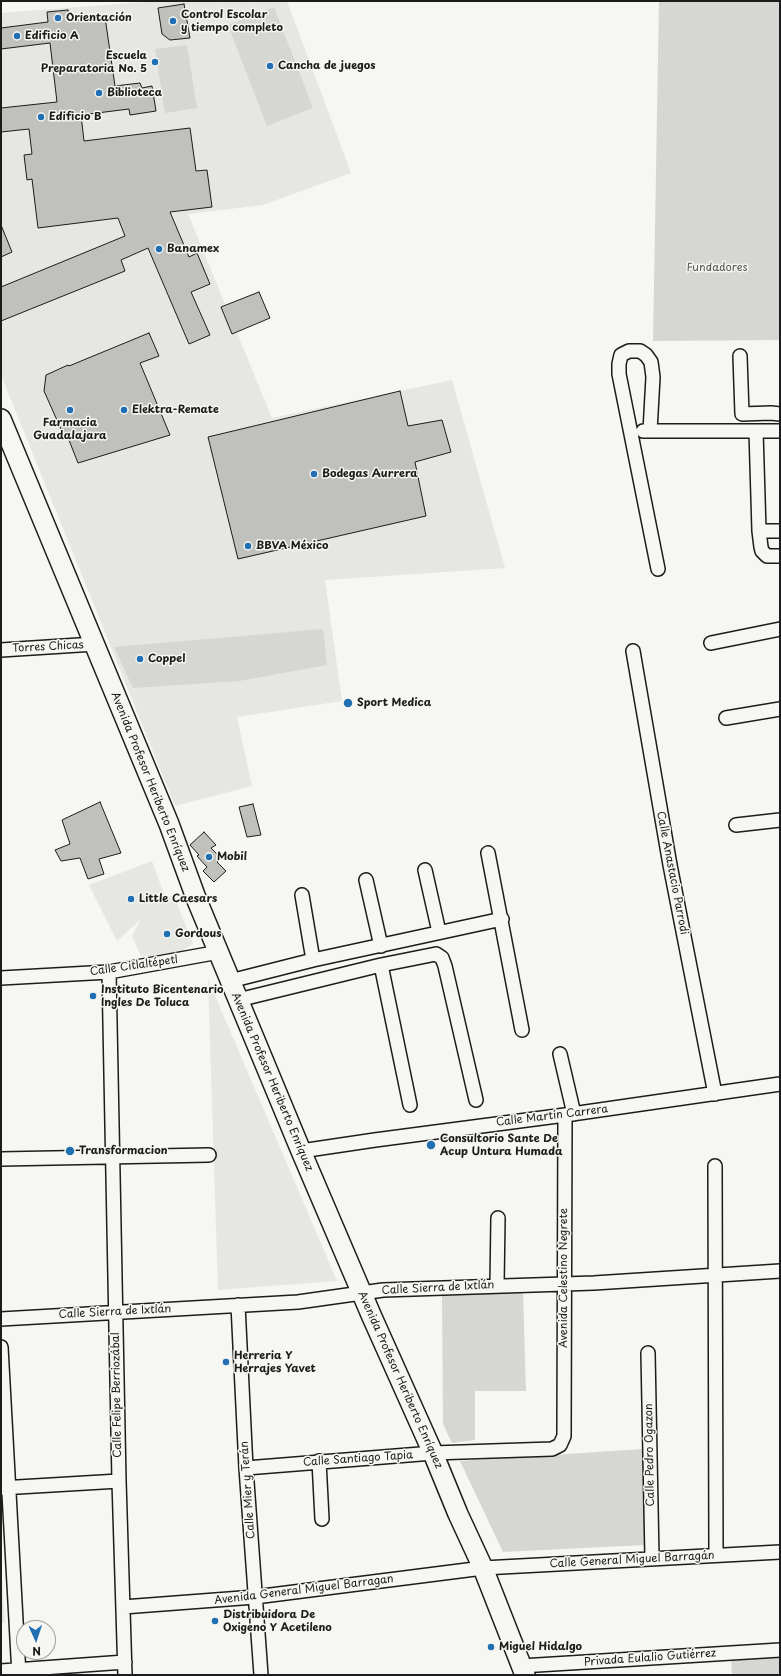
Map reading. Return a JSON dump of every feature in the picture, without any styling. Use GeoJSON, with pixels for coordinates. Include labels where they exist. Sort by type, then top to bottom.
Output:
{"type":"FeatureCollection","features":[{"type":"Feature","properties":{"kind":"main road","name":"Avenida Profesor Heriberto Enríquez"},"geometry":{"type":"LineString","coordinates":[[1,419],[169,824],[196,898],[300,1151],[483,1568],[523,1671]]}},
{"type":"Feature","properties":{"kind":"street"},"geometry":{"type":"LineString","coordinates":[[650,431],[653,377],[651,362],[646,355],[640,351],[629,351],[621,355],[619,374],[632,431],[658,569]]}},
{"type":"Feature","properties":{"kind":"street"},"geometry":{"type":"LineString","coordinates":[[740,356],[742,414],[750,431],[761,547],[764,554],[770,556],[780,556]]}},
{"type":"Feature","properties":{"kind":"street"},"geometry":{"type":"LineString","coordinates":[[742,414],[780,414]]}},
{"type":"Feature","properties":{"kind":"street"},"geometry":{"type":"LineString","coordinates":[[632,431],[780,431]]}},
{"type":"Feature","properties":{"kind":"street"},"geometry":{"type":"LineString","coordinates":[[759,531],[780,531]]}},
{"type":"Feature","properties":{"kind":"street"},"geometry":{"type":"LineString","coordinates":[[711,643],[780,629]]}},
{"type":"Feature","properties":{"kind":"street","name":"Torres Chicas"},"geometry":{"type":"LineString","coordinates":[[1,650],[95,644]]}},
{"type":"Feature","properties":{"kind":"street","name":"Calle Anastacio Parrodi"},"geometry":{"type":"LineString","coordinates":[[633,651],[670,865],[715,1094]]}},
{"type":"Feature","properties":{"kind":"street"},"geometry":{"type":"LineString","coordinates":[[726,718],[780,709]]}},
{"type":"Feature","properties":{"kind":"street"},"geometry":{"type":"LineString","coordinates":[[736,825],[780,820]]}},
{"type":"Feature","properties":{"kind":"street"},"geometry":{"type":"LineString","coordinates":[[488,853],[502,919],[522,1030]]}},
{"type":"Feature","properties":{"kind":"street"},"geometry":{"type":"LineString","coordinates":[[425,870],[439,932]]}},
{"type":"Feature","properties":{"kind":"street"},"geometry":{"type":"LineString","coordinates":[[366,880],[381,946]]}},
{"type":"Feature","properties":{"kind":"street"},"geometry":{"type":"LineString","coordinates":[[302,895],[312,960]]}},
{"type":"Feature","properties":{"kind":"street"},"geometry":{"type":"LineString","coordinates":[[230,981],[312,960],[502,919]]}},
{"type":"Feature","properties":{"kind":"street","name":"Calle Citlaltépetl"},"geometry":{"type":"LineString","coordinates":[[1,978],[109,972],[219,952]]}},
{"type":"Feature","properties":{"kind":"street"},"geometry":{"type":"LineString","coordinates":[[238,1000],[381,965],[436,954],[442,958],[445,966],[476,1100]]}},
{"type":"Feature","properties":{"kind":"street"},"geometry":{"type":"LineString","coordinates":[[381,965],[410,1105]]}},
{"type":"Feature","properties":{"kind":"street","name":"Calle Felipe Berriozábal"},"geometry":{"type":"LineString","coordinates":[[109,972],[115,1312],[125,1669]]}},
{"type":"Feature","properties":{"kind":"street","name":"Avenida Celestino Negrete"},"geometry":{"type":"LineString","coordinates":[[560,1054],[570,1114],[564,1284],[563,1441]]}},
{"type":"Feature","properties":{"kind":"street","name":"Calle Martín Carrera"},"geometry":{"type":"LineString","coordinates":[[300,1151],[390,1137],[570,1114],[780,1084]]}},
{"type":"Feature","properties":{"kind":"street"},"geometry":{"type":"LineString","coordinates":[[1,1159],[209,1155]]}},
{"type":"Feature","properties":{"kind":"street"},"geometry":{"type":"LineString","coordinates":[[715,1166],[716,1555]]}},
{"type":"Feature","properties":{"kind":"street"},"geometry":{"type":"LineString","coordinates":[[497,1285],[498,1218]]}},
{"type":"Feature","properties":{"kind":"street","name":"Calle Sierra de Ixtlán"},"geometry":{"type":"LineString","coordinates":[[1,1319],[298,1302],[411,1288],[564,1284],[780,1271]]}},
{"type":"Feature","properties":{"kind":"street","name":"Calle Mier y Terán"},"geometry":{"type":"LineString","coordinates":[[238,1305],[246,1468],[261,1675]]}},
{"type":"Feature","properties":{"kind":"street"},"geometry":{"type":"LineString","coordinates":[[1,1347],[4,1488],[19,1673]]}},
{"type":"Feature","properties":{"kind":"street","name":"Calle Pedro Ogazon"},"geometry":{"type":"LineString","coordinates":[[648,1353],[652,1558]]}},
{"type":"Feature","properties":{"kind":"street","name":"Calle Santiago Tapia"},"geometry":{"type":"LineString","coordinates":[[246,1468],[433,1453],[552,1449],[563,1441]]}},
{"type":"Feature","properties":{"kind":"street"},"geometry":{"type":"LineString","coordinates":[[319,1461],[322,1519]]}},
{"type":"Feature","properties":{"kind":"street"},"geometry":{"type":"LineString","coordinates":[[4,1488],[119,1481]]}},
{"type":"Feature","properties":{"kind":"street","name":"Calle General Miguel Barragán"},"geometry":{"type":"LineString","coordinates":[[483,1568],[780,1552]]}},
{"type":"Feature","properties":{"kind":"street","name":"Avenida General Miguel Barragan"},"geometry":{"type":"LineString","coordinates":[[123,1607],[255,1597],[483,1568]]}},
{"type":"Feature","properties":{"kind":"street","name":"Privada Eulalio Gutiérrez"},"geometry":{"type":"LineString","coordinates":[[523,1671],[780,1650]]}},
{"type":"Feature","properties":{"kind":"street"},"geometry":{"type":"LineString","coordinates":[[1,1671],[19,1673],[125,1669]]}},
{"type":"Feature","properties":{"kind":"shaded area"},"geometry":{"type":"Polygon","coordinates":[[[157,1],[287,1],[351,173],[263,205],[188,214],[272,418],[452,380],[505,568],[325,580],[342,701],[237,717],[252,786],[175,806],[1,375],[1,13],[157,1]]]}},
{"type":"Feature","properties":{"kind":"shaded area"},"geometry":{"type":"Polygon","coordinates":[[[152,861],[165,897],[174,896],[193,944],[173,956],[141,956],[132,936],[141,919],[117,941],[89,885],[152,861]]]}},
{"type":"Feature","properties":{"kind":"shaded area"},"geometry":{"type":"Polygon","coordinates":[[[208,979],[337,1281],[218,1290],[208,979]]]}},
{"type":"Feature","properties":{"kind":"shaded area"},"geometry":{"type":"Polygon","coordinates":[[[1,1562],[5,1623],[1,1623],[1,1562]]]}},
{"type":"Feature","properties":{"kind":"green space","name":"Fundadores"},"geometry":{"type":"Polygon","coordinates":[[[659,1],[780,1],[780,340],[653,341],[659,1]]]}},
{"type":"Feature","properties":{"kind":"green space","name":"Cancha de juegos"},"geometry":{"type":"Polygon","coordinates":[[[274,7],[313,108],[267,126],[228,25],[274,7]]]}},
{"type":"Feature","properties":{"kind":"green space"},"geometry":{"type":"Polygon","coordinates":[[[187,45],[197,108],[165,113],[155,49],[187,45]]]}},
{"type":"Feature","properties":{"kind":"green space"},"geometry":{"type":"Polygon","coordinates":[[[323,629],[327,665],[239,681],[133,688],[114,647],[323,629]]]}},
{"type":"Feature","properties":{"kind":"green space"},"geometry":{"type":"Polygon","coordinates":[[[523,1292],[526,1391],[475,1391],[475,1440],[452,1443],[443,1424],[442,1295],[523,1292]]]}},
{"type":"Feature","properties":{"kind":"green space"},"geometry":{"type":"Polygon","coordinates":[[[643,1449],[645,1545],[503,1552],[460,1461],[643,1449]]]}},
{"type":"Feature","properties":{"kind":"green space"},"geometry":{"type":"Polygon","coordinates":[[[780,1655],[780,1675],[732,1675],[731,1658],[780,1655]]]}},
{"type":"Feature","properties":{"kind":"building","name":"Control Escolar y tiempo completo"},"geometry":{"type":"Polygon","coordinates":[[[184,4],[190,38],[170,40],[162,34],[158,8],[184,4]]]}},
{"type":"Feature","properties":{"kind":"building"},"geometry":{"type":"Polygon","coordinates":[[[68,10],[69,21],[105,17],[115,86],[140,83],[142,88],[152,86],[156,111],[130,115],[129,109],[81,115],[84,141],[190,128],[196,171],[207,170],[212,207],[170,212],[189,257],[197,253],[210,284],[191,292],[210,335],[189,344],[148,248],[121,260],[125,271],[1,321],[1,287],[125,236],[118,218],[38,228],[32,179],[27,180],[24,155],[32,154],[29,129],[1,132],[1,108],[57,102],[50,43],[1,49],[1,28],[48,22],[47,12],[68,10]]]}},
{"type":"Feature","properties":{"kind":"building"},"geometry":{"type":"Polygon","coordinates":[[[1,225],[12,252],[1,257],[1,225]]]}},
{"type":"Feature","properties":{"kind":"building"},"geometry":{"type":"Polygon","coordinates":[[[259,292],[270,318],[232,334],[221,307],[259,292]]]}},
{"type":"Feature","properties":{"kind":"building"},"geometry":{"type":"Polygon","coordinates":[[[149,333],[159,356],[140,363],[170,435],[78,463],[67,435],[64,436],[44,391],[46,375],[149,333]]]}},
{"type":"Feature","properties":{"kind":"building"},"geometry":{"type":"Polygon","coordinates":[[[400,391],[408,426],[442,420],[451,452],[415,462],[426,516],[238,559],[208,437],[400,391]]]}},
{"type":"Feature","properties":{"kind":"building"},"geometry":{"type":"Polygon","coordinates":[[[100,802],[121,853],[99,859],[104,874],[88,879],[80,858],[61,861],[55,850],[70,844],[62,820],[100,802]]]}},
{"type":"Feature","properties":{"kind":"building"},"geometry":{"type":"Polygon","coordinates":[[[253,804],[261,835],[247,837],[239,807],[253,804]]]}},
{"type":"Feature","properties":{"kind":"building","name":"Mobil"},"geometry":{"type":"Polygon","coordinates":[[[204,832],[216,845],[211,848],[221,858],[217,862],[226,871],[214,882],[203,871],[207,867],[190,845],[204,832]]]}},
{"type":"Feature","properties":{"kind":"place","name":"Orientación"},"geometry":{"type":"Point","coordinates":[58,18]}},
{"type":"Feature","properties":{"kind":"place","name":"Control Escolar y tiempo completo"},"geometry":{"type":"Point","coordinates":[173,21]}},
{"type":"Feature","properties":{"kind":"place","name":"Edificio A"},"geometry":{"type":"Point","coordinates":[17,36]}},
{"type":"Feature","properties":{"kind":"place","name":"Escuela Preparatoria No. 5"},"geometry":{"type":"Point","coordinates":[155,62]}},
{"type":"Feature","properties":{"kind":"place","name":"Cancha de juegos"},"geometry":{"type":"Point","coordinates":[270,66]}},
{"type":"Feature","properties":{"kind":"place","name":"Biblioteca"},"geometry":{"type":"Point","coordinates":[99,93]}},
{"type":"Feature","properties":{"kind":"place","name":"Edificio B"},"geometry":{"type":"Point","coordinates":[41,117]}},
{"type":"Feature","properties":{"kind":"place","name":"Banamex"},"geometry":{"type":"Point","coordinates":[159,249]}},
{"type":"Feature","properties":{"kind":"place","name":"Farmacia Guadalajara"},"geometry":{"type":"Point","coordinates":[70,410]}},
{"type":"Feature","properties":{"kind":"place","name":"Elektra-Remate"},"geometry":{"type":"Point","coordinates":[124,410]}},
{"type":"Feature","properties":{"kind":"place","name":"Bodegas Aurrera"},"geometry":{"type":"Point","coordinates":[314,474]}},
{"type":"Feature","properties":{"kind":"place","name":"BBVA México"},"geometry":{"type":"Point","coordinates":[248,546]}},
{"type":"Feature","properties":{"kind":"place","name":"Coppel"},"geometry":{"type":"Point","coordinates":[140,659]}},
{"type":"Feature","properties":{"kind":"place","name":"Sport Medica"},"geometry":{"type":"Point","coordinates":[348,703]}},
{"type":"Feature","properties":{"kind":"place","name":"Mobil"},"geometry":{"type":"Point","coordinates":[209,857]}},
{"type":"Feature","properties":{"kind":"place","name":"Little Caesars"},"geometry":{"type":"Point","coordinates":[131,899]}},
{"type":"Feature","properties":{"kind":"place","name":"Gordous"},"geometry":{"type":"Point","coordinates":[167,934]}},
{"type":"Feature","properties":{"kind":"place","name":"Instituto Bicentenario Ingles De Toluca"},"geometry":{"type":"Point","coordinates":[93,996]}},
{"type":"Feature","properties":{"kind":"place","name":"Consultorio Sante De Acup Untura Humada"},"geometry":{"type":"Point","coordinates":[431,1145]}},
{"type":"Feature","properties":{"kind":"place","name":"Transformacion"},"geometry":{"type":"Point","coordinates":[70,1151]}},
{"type":"Feature","properties":{"kind":"place","name":"Herreria Y Herrajes Yavet"},"geometry":{"type":"Point","coordinates":[226,1362]}},
{"type":"Feature","properties":{"kind":"place","name":"Distribuidora De Oxigeno Y Acetileno"},"geometry":{"type":"Point","coordinates":[215,1621]}},
{"type":"Feature","properties":{"kind":"place","name":"Miguel Hidalgo"},"geometry":{"type":"Point","coordinates":[491,1647]}}]}
